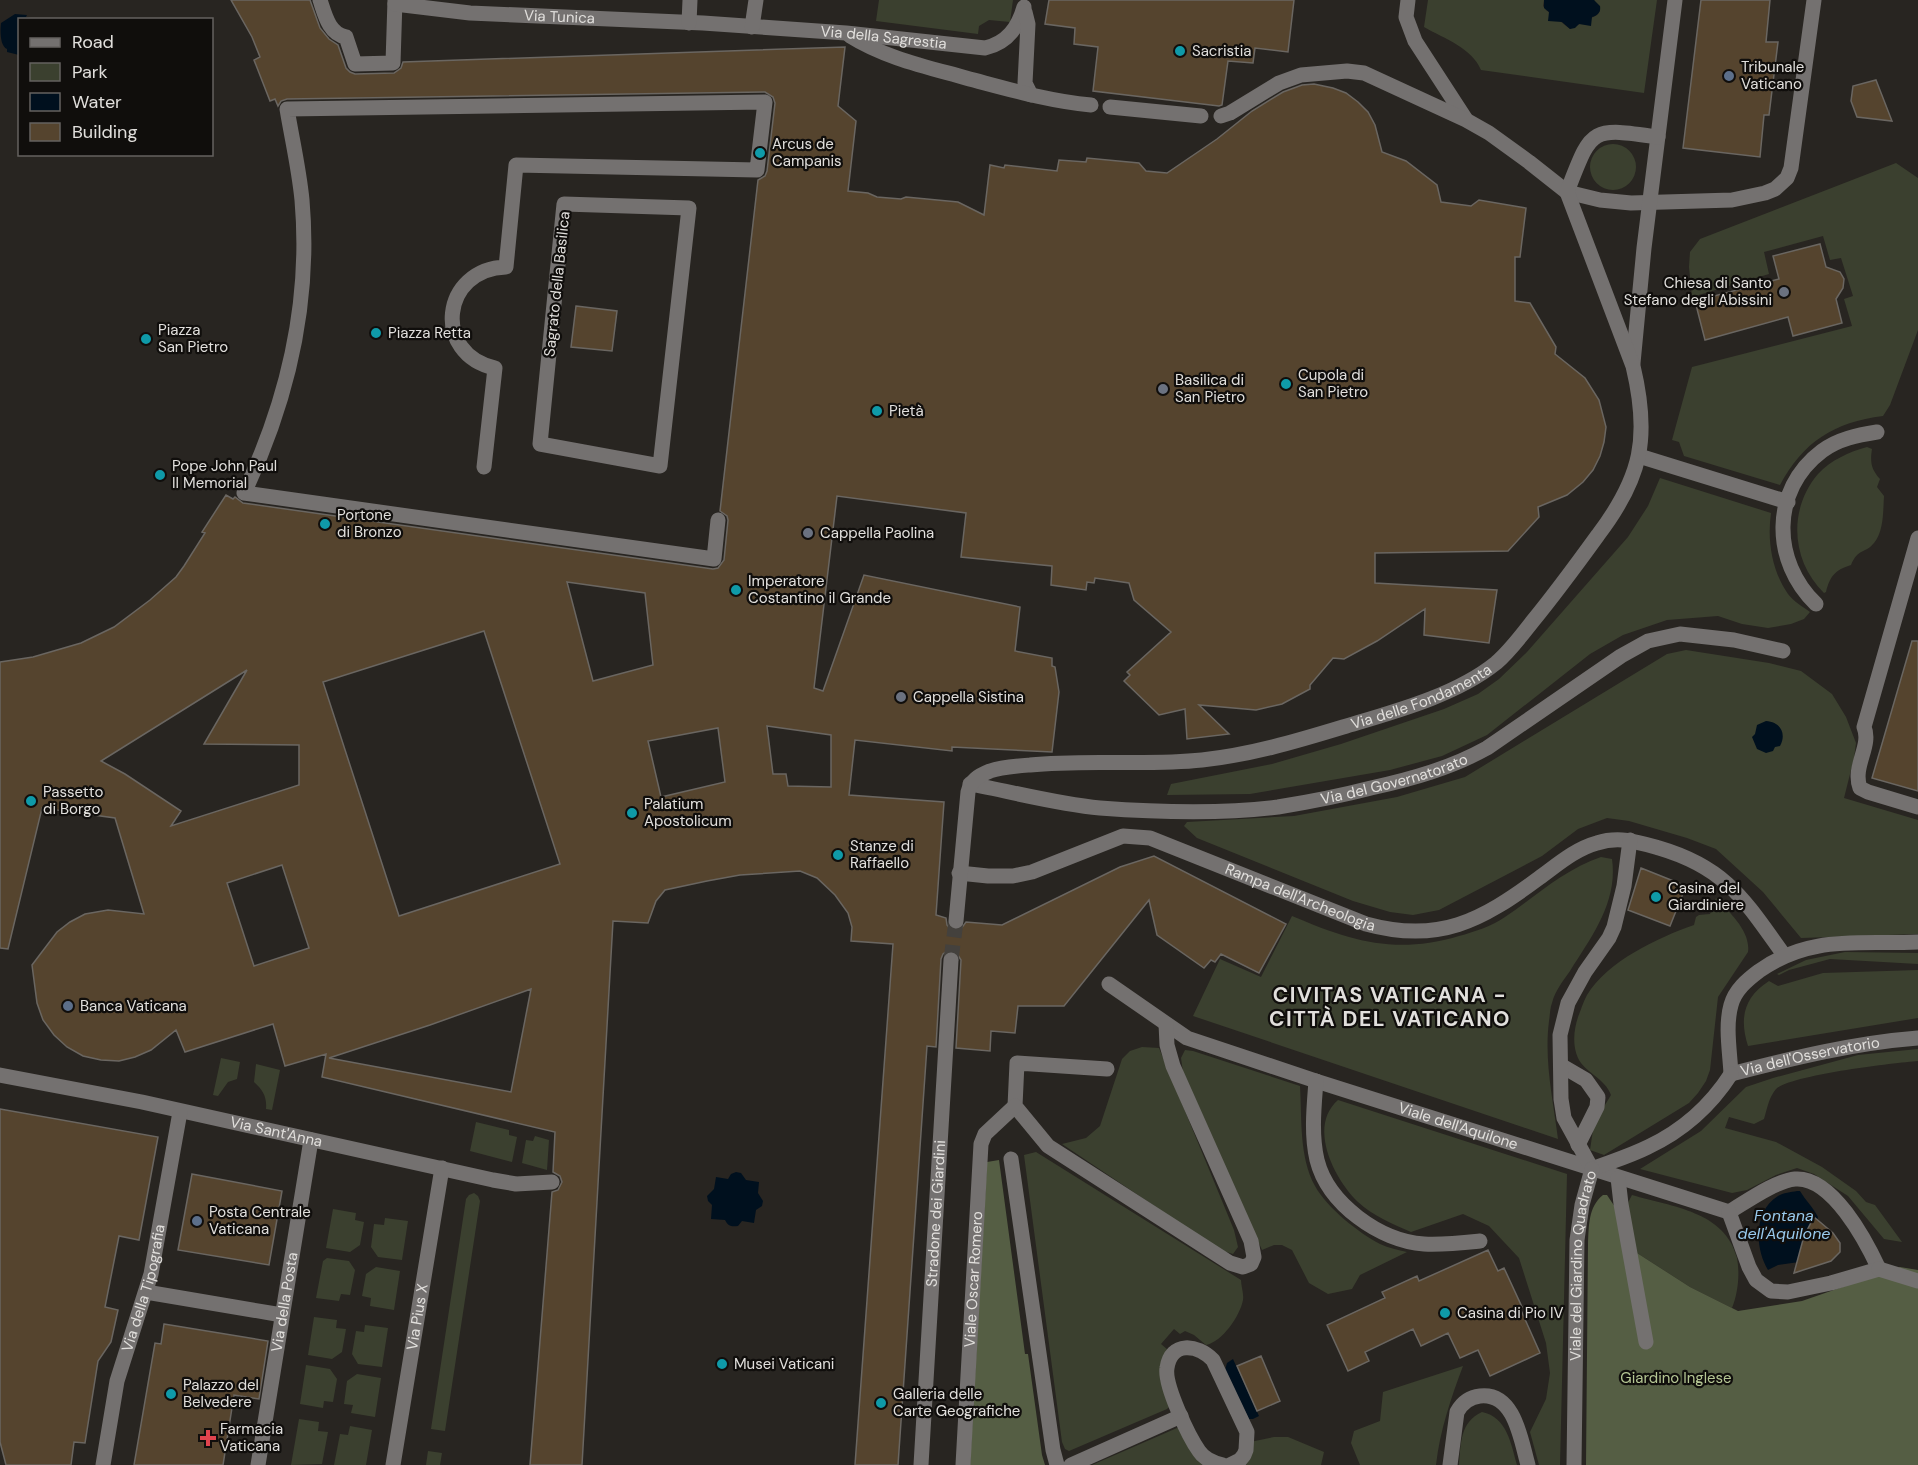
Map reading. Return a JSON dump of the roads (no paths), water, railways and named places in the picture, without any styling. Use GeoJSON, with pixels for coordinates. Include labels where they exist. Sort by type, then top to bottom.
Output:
{"type":"FeatureCollection","features":[{"type":"Feature","properties":{"kind":"street"},"geometry":{"type":"LineString","coordinates":[[320,0],[332,30],[338,36],[346,37],[356,64],[393,63],[395,2]]}},
{"type":"Feature","properties":{"kind":"street"},"geometry":{"type":"LineString","coordinates":[[689,23],[690,0]]}},
{"type":"Feature","properties":{"kind":"street"},"geometry":{"type":"LineString","coordinates":[[752,27],[756,0]]}},
{"type":"Feature","properties":{"kind":"street"},"geometry":{"type":"LineString","coordinates":[[1408,0],[1406,17],[1415,41],[1466,120]]}},
{"type":"Feature","properties":{"kind":"street"},"geometry":{"type":"LineString","coordinates":[[1633,366],[1649,202],[1675,0]]}},
{"type":"Feature","properties":{"kind":"street"},"geometry":{"type":"LineString","coordinates":[[1221,116],[1230,113],[1279,83],[1301,75],[1347,71],[1365,73],[1466,120],[1497,139],[1567,192],[1616,203],[1732,200],[1765,193],[1782,184],[1787,178],[1791,168],[1814,0]]}},
{"type":"Feature","properties":{"kind":"street","name":"Via Tunica"},"geometry":{"type":"LineString","coordinates":[[395,2],[470,13],[724,25]]}},
{"type":"Feature","properties":{"kind":"street"},"geometry":{"type":"LineString","coordinates":[[1024,4],[1028,24],[1025,83],[1031,96]]}},
{"type":"Feature","properties":{"kind":"street","name":"Via della Sagrestia"},"geometry":{"type":"LineString","coordinates":[[724,25],[846,33],[986,48],[994,46],[1011,34],[1020,22],[1024,4]]}},
{"type":"Feature","properties":{"kind":"street"},"geometry":{"type":"LineString","coordinates":[[846,33],[870,48],[933,69],[1057,102],[1091,105]]}},
{"type":"Feature","properties":{"kind":"street"},"geometry":{"type":"LineString","coordinates":[[484,467],[495,368],[479,362],[465,352],[456,338],[452,313],[457,296],[473,276],[489,269],[506,267],[516,165],[757,170],[765,102],[287,109],[302,201],[304,252],[302,299],[295,345],[281,402],[265,448],[244,493],[714,559],[718,520]]}},
{"type":"Feature","properties":{"kind":"street"},"geometry":{"type":"LineString","coordinates":[[1110,107],[1201,116]]}},
{"type":"Feature","properties":{"kind":"street"},"geometry":{"type":"LineString","coordinates":[[1633,366],[1567,192],[1586,146],[1598,135],[1608,131],[1619,131],[1658,137]]}},
{"type":"Feature","properties":{"kind":"street","name":"Sagrato della Basilica"},"geometry":{"type":"LineString","coordinates":[[564,204],[689,207],[660,466],[540,444],[564,204]]}},
{"type":"Feature","properties":{"kind":"street","name":"Via delle Fondamenta"},"geometry":{"type":"LineString","coordinates":[[970,784],[979,776],[1003,768],[1051,763],[1161,763],[1201,760],[1244,753],[1379,717],[1431,699],[1478,676],[1511,648],[1601,532],[1628,491],[1639,456],[1641,422],[1638,384],[1633,366]]}},
{"type":"Feature","properties":{"kind":"street"},"geometry":{"type":"LineString","coordinates":[[1816,604],[1801,588],[1788,562],[1783,534],[1788,502],[1801,473],[1822,451],[1850,438],[1877,432]]}},
{"type":"Feature","properties":{"kind":"street"},"geometry":{"type":"LineString","coordinates":[[1639,456],[1788,502]]}},
{"type":"Feature","properties":{"kind":"street"},"geometry":{"type":"LineString","coordinates":[[1918,538],[1864,727],[1867,734],[1856,778],[1860,788],[1868,792],[1918,807]]}},
{"type":"Feature","properties":{"kind":"street","name":"Via del Governatorato"},"geometry":{"type":"LineString","coordinates":[[970,784],[1101,808],[1230,811],[1287,805],[1395,783],[1465,760],[1487,748],[1621,656],[1648,641],[1680,634],[1734,640],[1783,651]]}},
{"type":"Feature","properties":{"kind":"street"},"geometry":{"type":"LineString","coordinates":[[956,921],[959,873],[970,784]]}},
{"type":"Feature","properties":{"kind":"street","name":"Rampa dell'Archeologia"},"geometry":{"type":"LineString","coordinates":[[959,873],[1013,876],[1032,872],[1123,836],[1150,838],[1366,924],[1403,932],[1431,932],[1465,924],[1493,909],[1586,847],[1605,841],[1630,840],[1677,853],[1703,865],[1722,878],[1745,900],[1784,955]]}},
{"type":"Feature","properties":{"kind":"street"},"geometry":{"type":"LineString","coordinates":[[1592,1169],[1564,1118],[1559,1046],[1562,1020],[1575,989],[1614,927],[1624,886],[1630,840]]}},
{"type":"Feature","properties":{"kind":"street","name":"Via dell'Osservatorio"},"geometry":{"type":"LineString","coordinates":[[1918,942],[1858,942],[1825,945],[1784,955],[1748,979],[1734,996],[1730,1007],[1731,1074],[1830,1049],[1918,1038]]}},
{"type":"Feature","properties":{"kind":"street","name":"Stradone dei Giardini"},"geometry":{"type":"LineString","coordinates":[[921,1465],[951,960]]}},
{"type":"Feature","properties":{"kind":"street","name":"Viale dell'Aquilone"},"geometry":{"type":"LineString","coordinates":[[1109,984],[1187,1038],[1729,1212]]}},
{"type":"Feature","properties":{"kind":"street"},"geometry":{"type":"LineString","coordinates":[[1107,1069],[1017,1063],[1015,1106],[1048,1146],[1230,1263],[1243,1267],[1251,1264],[1254,1257],[1251,1241],[1173,1066],[1167,1045],[1166,1024]]}},
{"type":"Feature","properties":{"kind":"street"},"geometry":{"type":"LineString","coordinates":[[1562,1066],[1586,1080],[1598,1097],[1597,1107],[1578,1145]]}},
{"type":"Feature","properties":{"kind":"street","name":"Viale del Giardino Quadrato"},"geometry":{"type":"LineString","coordinates":[[1574,1465],[1577,1240],[1582,1205],[1592,1169],[1649,1146],[1691,1119],[1714,1098],[1731,1074]]}},
{"type":"Feature","properties":{"kind":"street","name":"Via Sant'Anna"},"geometry":{"type":"LineString","coordinates":[[0,1076],[132,1100],[516,1184],[552,1182]]}},
{"type":"Feature","properties":{"kind":"street"},"geometry":{"type":"LineString","coordinates":[[1316,1081],[1313,1119],[1316,1153],[1324,1181],[1339,1199],[1358,1217],[1380,1231],[1399,1238],[1422,1244],[1480,1241]]}},
{"type":"Feature","properties":{"kind":"street","name":"Viale Oscar Romero"},"geometry":{"type":"LineString","coordinates":[[963,1465],[981,1144],[985,1134],[1015,1106]]}},
{"type":"Feature","properties":{"kind":"street","name":"Via della Tipografia"},"geometry":{"type":"LineString","coordinates":[[103,1465],[117,1381],[152,1274],[180,1112]]}},
{"type":"Feature","properties":{"kind":"street","name":"Via della Posta"},"geometry":{"type":"LineString","coordinates":[[258,1465],[311,1140]]}},
{"type":"Feature","properties":{"kind":"street"},"geometry":{"type":"LineString","coordinates":[[1011,1159],[1053,1450],[1058,1465]]}},
{"type":"Feature","properties":{"kind":"street","name":"Via Pius X"},"geometry":{"type":"LineString","coordinates":[[393,1465],[442,1168]]}},
{"type":"Feature","properties":{"kind":"street"},"geometry":{"type":"LineString","coordinates":[[1618,1178],[1646,1342]]}},
{"type":"Feature","properties":{"kind":"street"},"geometry":{"type":"LineString","coordinates":[[1879,1269],[1865,1240],[1849,1217],[1831,1197],[1808,1180],[1794,1179],[1779,1184],[1729,1212],[1749,1267],[1756,1280],[1771,1291],[1788,1292],[1831,1283],[1879,1269],[1918,1281]]}},
{"type":"Feature","properties":{"kind":"street"},"geometry":{"type":"LineString","coordinates":[[146,1292],[282,1315]]}},
{"type":"Feature","properties":{"kind":"street"},"geometry":{"type":"LineString","coordinates":[[1223,1465],[1214,1463],[1199,1451],[1167,1382],[1167,1368],[1174,1353],[1184,1347],[1194,1347],[1204,1351],[1213,1360],[1247,1432],[1244,1455],[1230,1465]]}},
{"type":"Feature","properties":{"kind":"street"},"geometry":{"type":"LineString","coordinates":[[1450,1465],[1457,1412],[1469,1399],[1484,1396],[1503,1403],[1512,1415],[1528,1465]]}},
{"type":"Feature","properties":{"kind":"street"},"geometry":{"type":"LineString","coordinates":[[1071,1465],[1181,1416]]}},
{"type":"Feature","properties":{"kind":"water"},"geometry":{"type":"Polygon","coordinates":[[[1544,0],[1594,0],[1600,6],[1600,10],[1592,17],[1591,26],[1579,24],[1570,29],[1562,22],[1548,21],[1549,12],[1544,8],[1544,0]]]}},
{"type":"Feature","properties":{"kind":"water"},"geometry":{"type":"Polygon","coordinates":[[[15,14],[27,15],[26,17],[31,18],[18,18],[18,55],[7,52],[2,42],[1,23],[15,14]]]}},
{"type":"Feature","properties":{"kind":"water"},"geometry":{"type":"Polygon","coordinates":[[[1766,721],[1778,726],[1783,737],[1780,746],[1766,753],[1757,749],[1752,737],[1757,725],[1766,721]]]}},
{"type":"Feature","properties":{"kind":"water"},"geometry":{"type":"Polygon","coordinates":[[[736,1172],[741,1173],[746,1180],[759,1182],[758,1193],[763,1201],[762,1206],[756,1210],[754,1223],[742,1221],[738,1226],[733,1226],[725,1220],[711,1219],[712,1205],[707,1196],[714,1189],[716,1177],[728,1179],[736,1172]]]}},
{"type":"Feature","properties":{"kind":"water","name":"Fontana dell'Aquilone"},"geometry":{"type":"Polygon","coordinates":[[[1800,1191],[1814,1210],[1818,1217],[1817,1221],[1799,1262],[1778,1265],[1768,1270],[1759,1241],[1760,1220],[1770,1203],[1778,1196],[1800,1191]]]}},
{"type":"Feature","properties":{"kind":"water"},"geometry":{"type":"Polygon","coordinates":[[[1233,1359],[1259,1416],[1253,1419],[1249,1419],[1225,1370],[1227,1363],[1233,1359]]]}},
{"type":"Feature","properties":{"kind":"tunnel"},"geometry":{"type":"LineString","coordinates":[[951,960],[956,921]]}},
{"type":"Feature","properties":{"kind":"place","name":"Sacristia"},"geometry":{"type":"Point","coordinates":[1180,51]}},
{"type":"Feature","properties":{"kind":"place","name":"Tribunale Vaticano"},"geometry":{"type":"Point","coordinates":[1729,76]}},
{"type":"Feature","properties":{"kind":"place","name":"Arcus de Campanis"},"geometry":{"type":"Point","coordinates":[760,153]}},
{"type":"Feature","properties":{"kind":"place","name":"Chiesa di Santo Stefano degli Abissini"},"geometry":{"type":"Point","coordinates":[1784,292]}},
{"type":"Feature","properties":{"kind":"place","name":"Piazza Retta"},"geometry":{"type":"Point","coordinates":[376,333]}},
{"type":"Feature","properties":{"kind":"place","name":"Piazza San Pietro"},"geometry":{"type":"Point","coordinates":[146,339]}},
{"type":"Feature","properties":{"kind":"place","name":"Cupola di San Pietro"},"geometry":{"type":"Point","coordinates":[1286,384]}},
{"type":"Feature","properties":{"kind":"place","name":"Basilica di San Pietro"},"geometry":{"type":"Point","coordinates":[1163,389]}},
{"type":"Feature","properties":{"kind":"place","name":"Pietà"},"geometry":{"type":"Point","coordinates":[877,411]}},
{"type":"Feature","properties":{"kind":"place","name":"Pope John Paul II Memorial"},"geometry":{"type":"Point","coordinates":[160,475]}},
{"type":"Feature","properties":{"kind":"place","name":"Portone di Bronzo"},"geometry":{"type":"Point","coordinates":[325,524]}},
{"type":"Feature","properties":{"kind":"place","name":"Cappella Paolina"},"geometry":{"type":"Point","coordinates":[808,533]}},
{"type":"Feature","properties":{"kind":"place","name":"Imperatore Costantino il Grande"},"geometry":{"type":"Point","coordinates":[736,590]}},
{"type":"Feature","properties":{"kind":"place","name":"Cappella Sistina"},"geometry":{"type":"Point","coordinates":[901,697]}},
{"type":"Feature","properties":{"kind":"place","name":"Passetto di Borgo"},"geometry":{"type":"Point","coordinates":[31,801]}},
{"type":"Feature","properties":{"kind":"place","name":"Palatium Apostolicum"},"geometry":{"type":"Point","coordinates":[632,813]}},
{"type":"Feature","properties":{"kind":"place","name":"Stanze di Raffaello"},"geometry":{"type":"Point","coordinates":[838,855]}},
{"type":"Feature","properties":{"kind":"place","name":"Casina del Giardiniere"},"geometry":{"type":"Point","coordinates":[1656,897]}},
{"type":"Feature","properties":{"kind":"place","name":"Banca Vaticana"},"geometry":{"type":"Point","coordinates":[68,1006]}},
{"type":"Feature","properties":{"kind":"place","name":"Posta Centrale Vaticana"},"geometry":{"type":"Point","coordinates":[197,1221]}},
{"type":"Feature","properties":{"kind":"place","name":"Casina di Pio IV"},"geometry":{"type":"Point","coordinates":[1445,1313]}},
{"type":"Feature","properties":{"kind":"place","name":"Musei Vaticani"},"geometry":{"type":"Point","coordinates":[722,1364]}},
{"type":"Feature","properties":{"kind":"place","name":"Palazzo del Belvedere"},"geometry":{"type":"Point","coordinates":[171,1394]}},
{"type":"Feature","properties":{"kind":"place","name":"Galleria delle Carte Geografiche"},"geometry":{"type":"Point","coordinates":[881,1403]}},
{"type":"Feature","properties":{"kind":"place","name":"Farmacia Vaticana"},"geometry":{"type":"Point","coordinates":[208,1438]}},
{"type":"Feature","properties":{"kind":"district","name":"CIVITAS VATICANA - CITTÀ DEL VATICANO"},"geometry":{"type":"Point","coordinates":[1390,1007]}},
{"type":"Feature","properties":{"kind":"park label","name":"Giardino Inglese"},"geometry":{"type":"Point","coordinates":[1676,1378]}}]}
